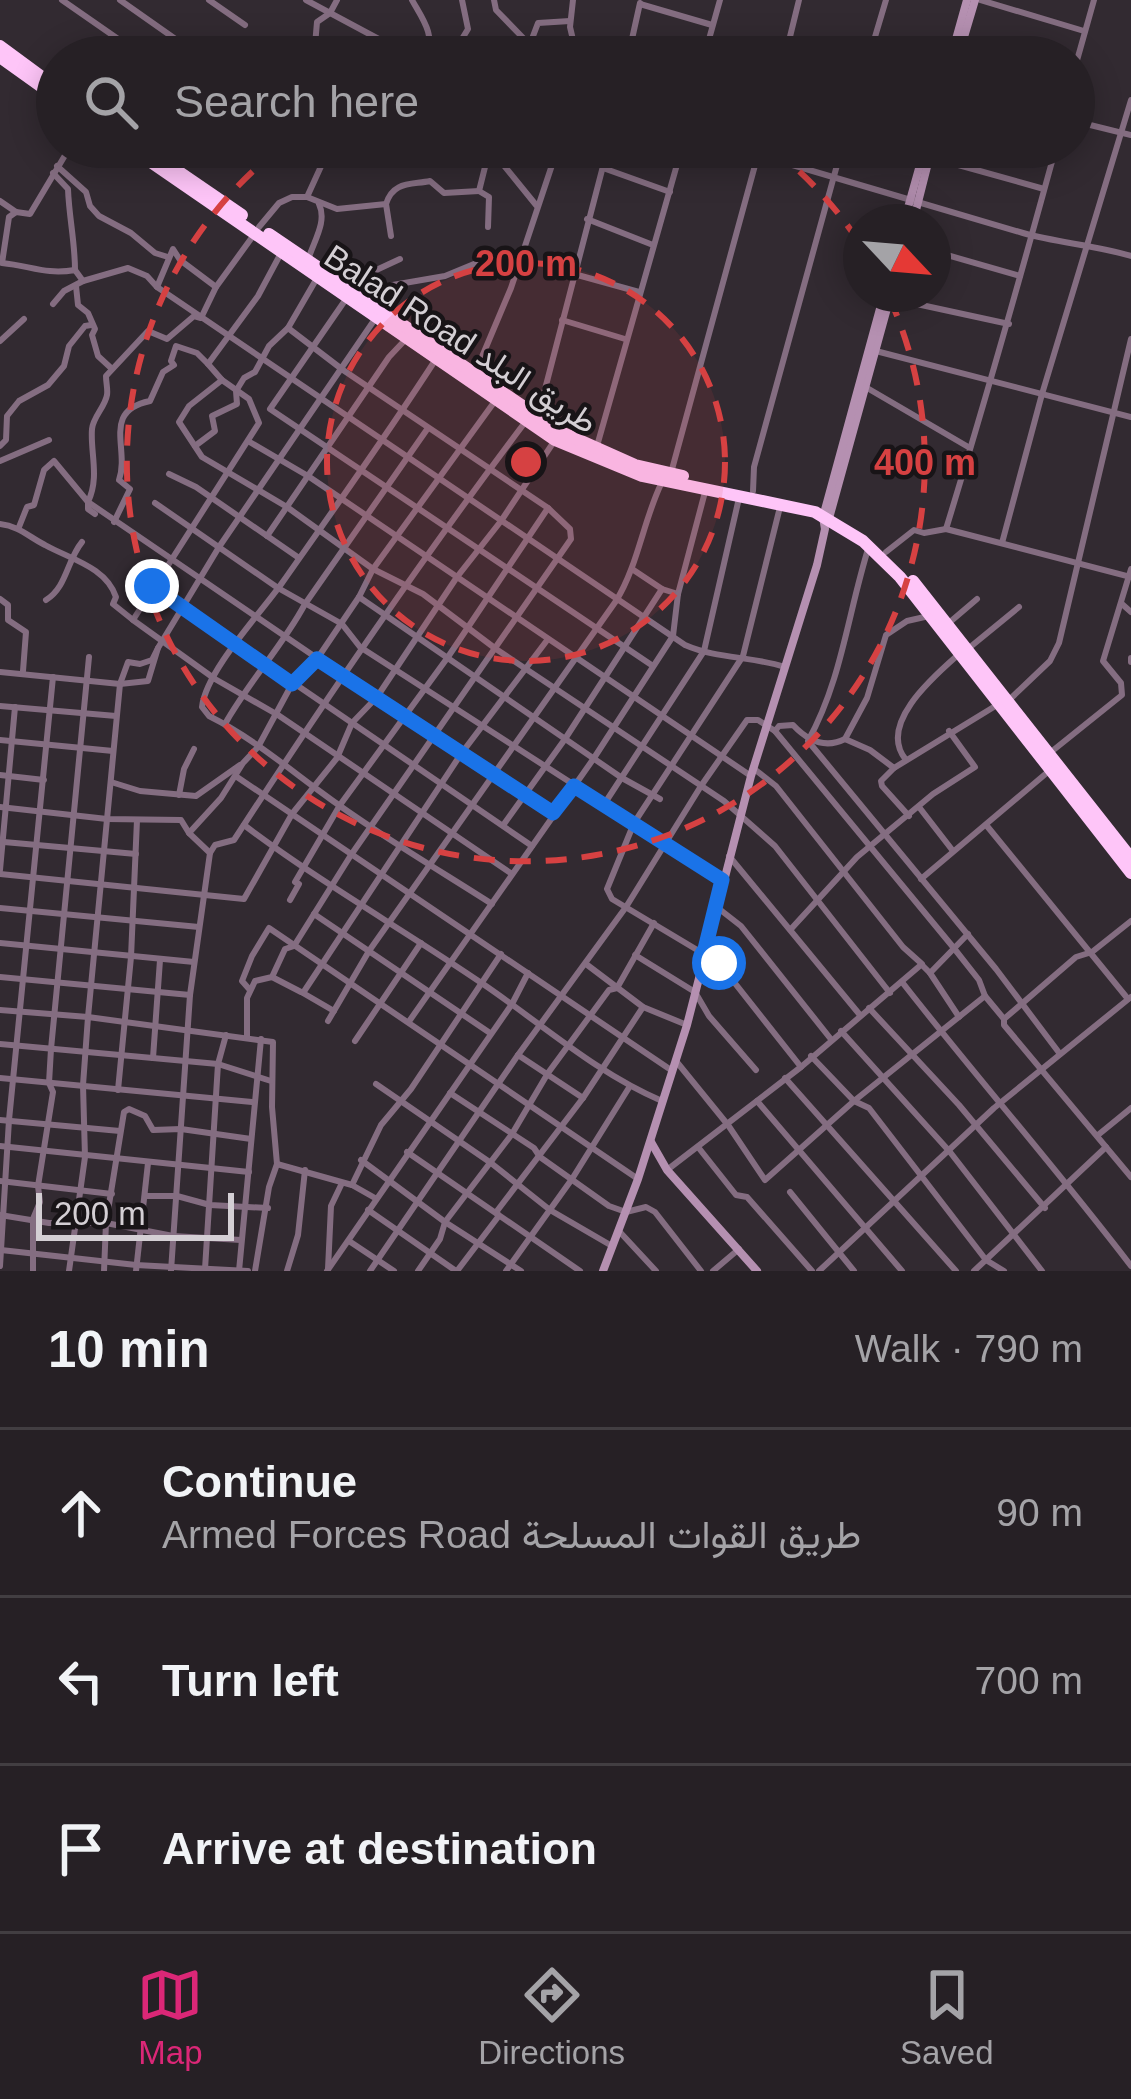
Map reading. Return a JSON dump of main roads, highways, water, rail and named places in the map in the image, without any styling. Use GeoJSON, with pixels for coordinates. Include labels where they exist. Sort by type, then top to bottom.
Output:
{"type":"FeatureCollection","features":[{"type":"Feature","properties":{"kind":"highway"},"geometry":{"type":"LineString","coordinates":[[0,46],[36,73]]}},
{"type":"Feature","properties":{"kind":"highway"},"geometry":{"type":"LineString","coordinates":[[0,57],[36,83]]}},
{"type":"Feature","properties":{"kind":"highway","name":"Balad Road طريق البلد"},"geometry":{"type":"LineString","coordinates":[[161,168],[308,260],[376,319],[495,400],[667,477],[706,489],[746,493],[827,518],[869,546],[962,652],[1131,873]]}},
{"type":"Feature","properties":{"kind":"highway","name":"Balad Road طريق البلد"},"geometry":{"type":"LineString","coordinates":[[172,168],[317,278],[370,303],[475,374],[556,440],[609,465],[781,502],[867,535],[947,625],[962,652]]}},
{"type":"Feature","properties":{"kind":"highway","name":"Balad Road طريق البلد"},"geometry":{"type":"LineString","coordinates":[[1002,704],[1131,858]]}}]}
